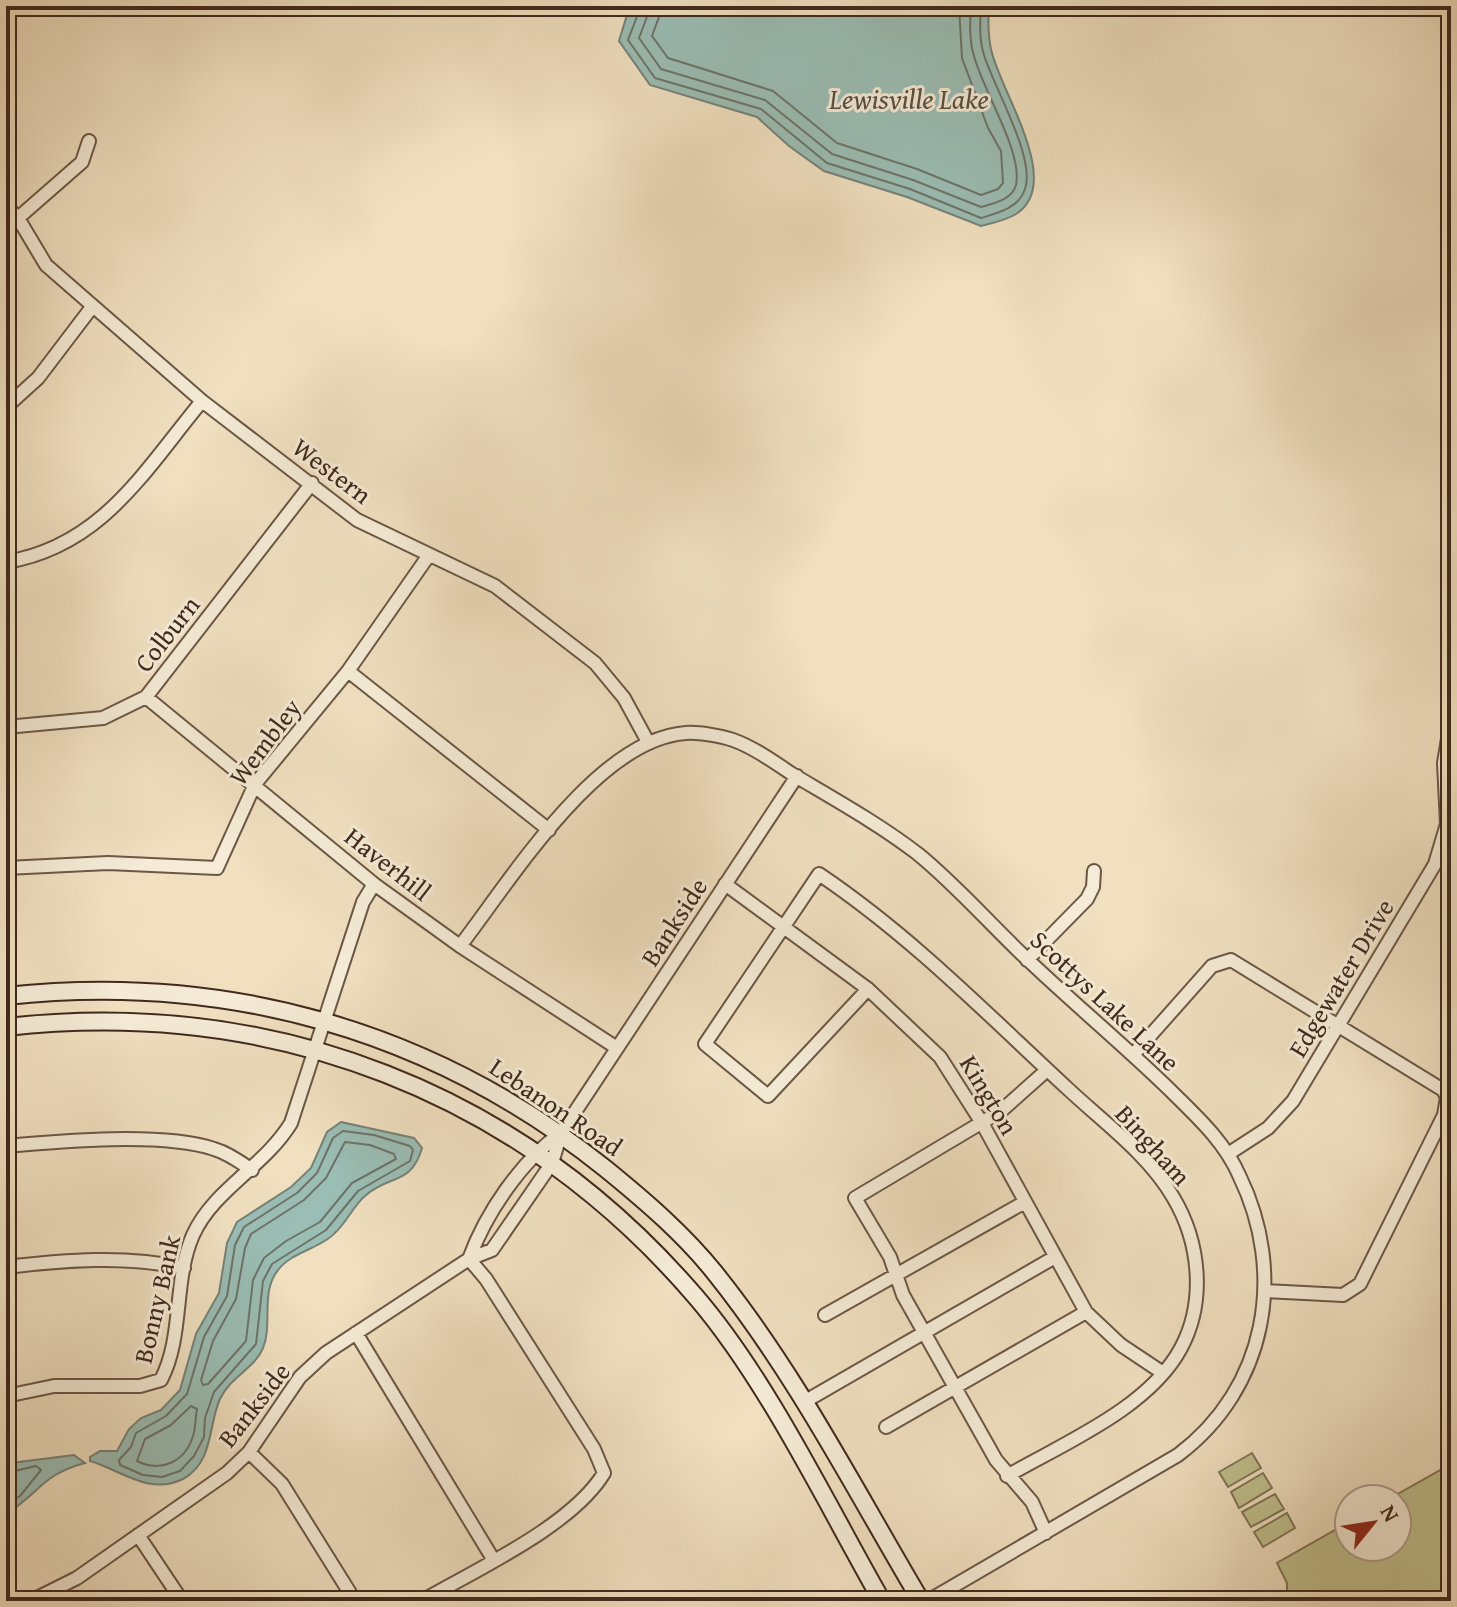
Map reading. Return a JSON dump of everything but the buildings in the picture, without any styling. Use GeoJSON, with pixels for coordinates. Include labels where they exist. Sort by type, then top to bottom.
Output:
{"type":"FeatureCollection","features":[{"type":"Feature","properties":{"kind":"main road","name":"Lebanon Road"},"geometry":{"type":"LineString","coordinates":[[6,996],[50,991],[155,990],[253,1003],[325,1021],[391,1043],[465,1075],[561,1133],[642,1197],[713,1271],[776,1354],[921,1601]]}},
{"type":"Feature","properties":{"kind":"main road","name":"Lebanon Road"},"geometry":{"type":"LineString","coordinates":[[6,1027],[68,1020],[166,1021],[249,1033],[316,1049],[407,1081],[491,1122],[605,1204],[697,1298],[758,1384],[882,1601]]}},
{"type":"Feature","properties":{"kind":"street"},"geometry":{"type":"LineString","coordinates":[[18,218],[82,162],[89,141]]}},
{"type":"Feature","properties":{"kind":"street","name":"Western"},"geometry":{"type":"LineString","coordinates":[[6,206],[18,218],[46,265],[202,401],[357,520],[515,598],[595,663],[624,698],[648,742]]}},
{"type":"Feature","properties":{"kind":"street"},"geometry":{"type":"LineString","coordinates":[[6,407],[38,378],[92,307]]}},
{"type":"Feature","properties":{"kind":"street"},"geometry":{"type":"LineString","coordinates":[[6,562],[52,550],[106,517],[202,401]]}},
{"type":"Feature","properties":{"kind":"street","name":"Colburn"},"geometry":{"type":"LineString","coordinates":[[6,727],[103,718],[146,697],[312,483]]}},
{"type":"Feature","properties":{"kind":"street","name":"Wembley"},"geometry":{"type":"LineString","coordinates":[[6,868],[108,863],[217,868],[255,784],[348,671],[429,555]]}},
{"type":"Feature","properties":{"kind":"street"},"geometry":{"type":"LineString","coordinates":[[348,671],[549,830]]}},
{"type":"Feature","properties":{"kind":"street","name":"Haverhill"},"geometry":{"type":"LineString","coordinates":[[146,697],[374,884],[460,946],[617,1048]]}},
{"type":"Feature","properties":{"kind":"street","name":"Edgewater Drive"},"geometry":{"type":"LineString","coordinates":[[1228,1154],[1283,1115],[1435,864],[1447,824],[1449,792],[1444,763],[1451,720]]}},
{"type":"Feature","properties":{"kind":"street","name":"Scottys Lake Lane"},"geometry":{"type":"LineString","coordinates":[[460,946],[549,830],[620,756],[648,742],[687,733],[732,739],[797,776],[918,854],[1027,960],[1133,1055],[1196,1116],[1228,1154],[1251,1201],[1258,1224],[1265,1291],[1259,1331],[1245,1372],[1226,1409],[1213,1425],[1178,1455],[928,1601]]}},
{"type":"Feature","properties":{"kind":"street","name":"Bankside"},"geometry":{"type":"LineString","coordinates":[[31,1601],[77,1578],[227,1473],[249,1452],[300,1377],[356,1333],[469,1259],[492,1250],[552,1163],[561,1133],[797,776]]}},
{"type":"Feature","properties":{"kind":"street"},"geometry":{"type":"LineString","coordinates":[[1027,960],[1087,899],[1093,887],[1094,871]]}},
{"type":"Feature","properties":{"kind":"street","name":"Bingham"},"geometry":{"type":"LineString","coordinates":[[783,927],[819,874],[893,926],[1157,1175],[1185,1221],[1194,1253],[1198,1286],[1195,1308],[1180,1349],[1163,1373],[1136,1400],[1007,1476]]}},
{"type":"Feature","properties":{"kind":"street","name":"Bonny Bank"},"geometry":{"type":"LineString","coordinates":[[6,1396],[54,1386],[140,1386],[161,1380],[180,1307],[184,1268],[193,1235],[207,1212],[277,1145],[291,1123],[363,902],[374,884]]}},
{"type":"Feature","properties":{"kind":"street","name":"Kington"},"geometry":{"type":"LineString","coordinates":[[725,884],[868,989],[940,1057],[982,1123],[1086,1312],[1121,1345],[1163,1373]]}},
{"type":"Feature","properties":{"kind":"street"},"geometry":{"type":"LineString","coordinates":[[783,927],[705,1044],[768,1096],[868,989]]}},
{"type":"Feature","properties":{"kind":"street"},"geometry":{"type":"LineString","coordinates":[[1133,1055],[1212,966],[1231,960],[1437,1084],[1447,1097],[1444,1115],[1360,1284],[1348,1294],[1265,1291]]}},
{"type":"Feature","properties":{"kind":"street"},"geometry":{"type":"LineString","coordinates":[[1046,1533],[1032,1502],[1007,1476],[923,1332],[895,1275],[890,1257],[855,1198],[982,1123],[1047,1070]]}},
{"type":"Feature","properties":{"kind":"street","name":"Bankside"},"geometry":{"type":"LineString","coordinates":[[469,1259],[477,1235],[535,1151],[561,1133]]}},
{"type":"Feature","properties":{"kind":"street"},"geometry":{"type":"LineString","coordinates":[[6,1146],[98,1139],[174,1143],[213,1148],[252,1170]]}},
{"type":"Feature","properties":{"kind":"street"},"geometry":{"type":"LineString","coordinates":[[825,1315],[1025,1202]]}},
{"type":"Feature","properties":{"kind":"street"},"geometry":{"type":"LineString","coordinates":[[804,1402],[1055,1257]]}},
{"type":"Feature","properties":{"kind":"street"},"geometry":{"type":"LineString","coordinates":[[422,1601],[556,1522],[595,1488],[604,1473],[602,1464],[569,1410],[486,1279],[469,1259]]}},
{"type":"Feature","properties":{"kind":"street"},"geometry":{"type":"LineString","coordinates":[[6,1267],[69,1260],[153,1261],[184,1268]]}},
{"type":"Feature","properties":{"kind":"street"},"geometry":{"type":"LineString","coordinates":[[886,1427],[1086,1312]]}},
{"type":"Feature","properties":{"kind":"street"},"geometry":{"type":"LineString","coordinates":[[356,1333],[493,1559]]}},
{"type":"Feature","properties":{"kind":"street"},"geometry":{"type":"LineString","coordinates":[[249,1452],[282,1484],[355,1601]]}},
{"type":"Feature","properties":{"kind":"street"},"geometry":{"type":"LineString","coordinates":[[138,1535],[182,1601]]}},
{"type":"Feature","properties":{"kind":"green space"},"geometry":{"type":"Polygon","coordinates":[[[1252,1453],[1261,1468],[1228,1487],[1219,1472],[1252,1453]]]}},
{"type":"Feature","properties":{"kind":"green space"},"geometry":{"type":"Polygon","coordinates":[[[1451,1464],[1451,1601],[1287,1601],[1287,1583],[1277,1563],[1333,1531],[1333,1563],[1413,1563],[1413,1485],[1451,1464]]]}},
{"type":"Feature","properties":{"kind":"green space"},"geometry":{"type":"Polygon","coordinates":[[[1263,1473],[1272,1488],[1239,1508],[1231,1492],[1263,1473]]]}},
{"type":"Feature","properties":{"kind":"green space"},"geometry":{"type":"Polygon","coordinates":[[[1275,1494],[1284,1509],[1251,1527],[1242,1512],[1275,1494]]]}},
{"type":"Feature","properties":{"kind":"green space"},"geometry":{"type":"Polygon","coordinates":[[[1287,1513],[1295,1528],[1263,1547],[1254,1532],[1287,1513]]]}},
{"type":"Feature","properties":{"kind":"water","name":"Lewisville Lake"},"geometry":{"type":"Polygon","coordinates":[[[635,6],[989,6],[988,28],[996,67],[1032,159],[1034,181],[1029,200],[1016,214],[981,226],[907,197],[824,171],[789,146],[757,117],[650,85],[619,41],[626,18],[635,6]]]}},
{"type":"Feature","properties":{"kind":"water"},"geometry":{"type":"Polygon","coordinates":[[[341,1122],[414,1138],[422,1148],[412,1168],[405,1174],[374,1189],[329,1238],[289,1260],[278,1270],[269,1288],[263,1348],[224,1391],[200,1463],[183,1479],[158,1485],[135,1480],[90,1461],[90,1457],[100,1451],[117,1451],[129,1429],[141,1418],[161,1410],[180,1390],[196,1334],[219,1293],[227,1243],[237,1222],[291,1187],[311,1168],[327,1132],[341,1122]]]}},
{"type":"Feature","properties":{"kind":"water"},"geometry":{"type":"Polygon","coordinates":[[[74,1455],[85,1463],[59,1473],[6,1514],[6,1468],[11,1463],[74,1455]]]}}]}
